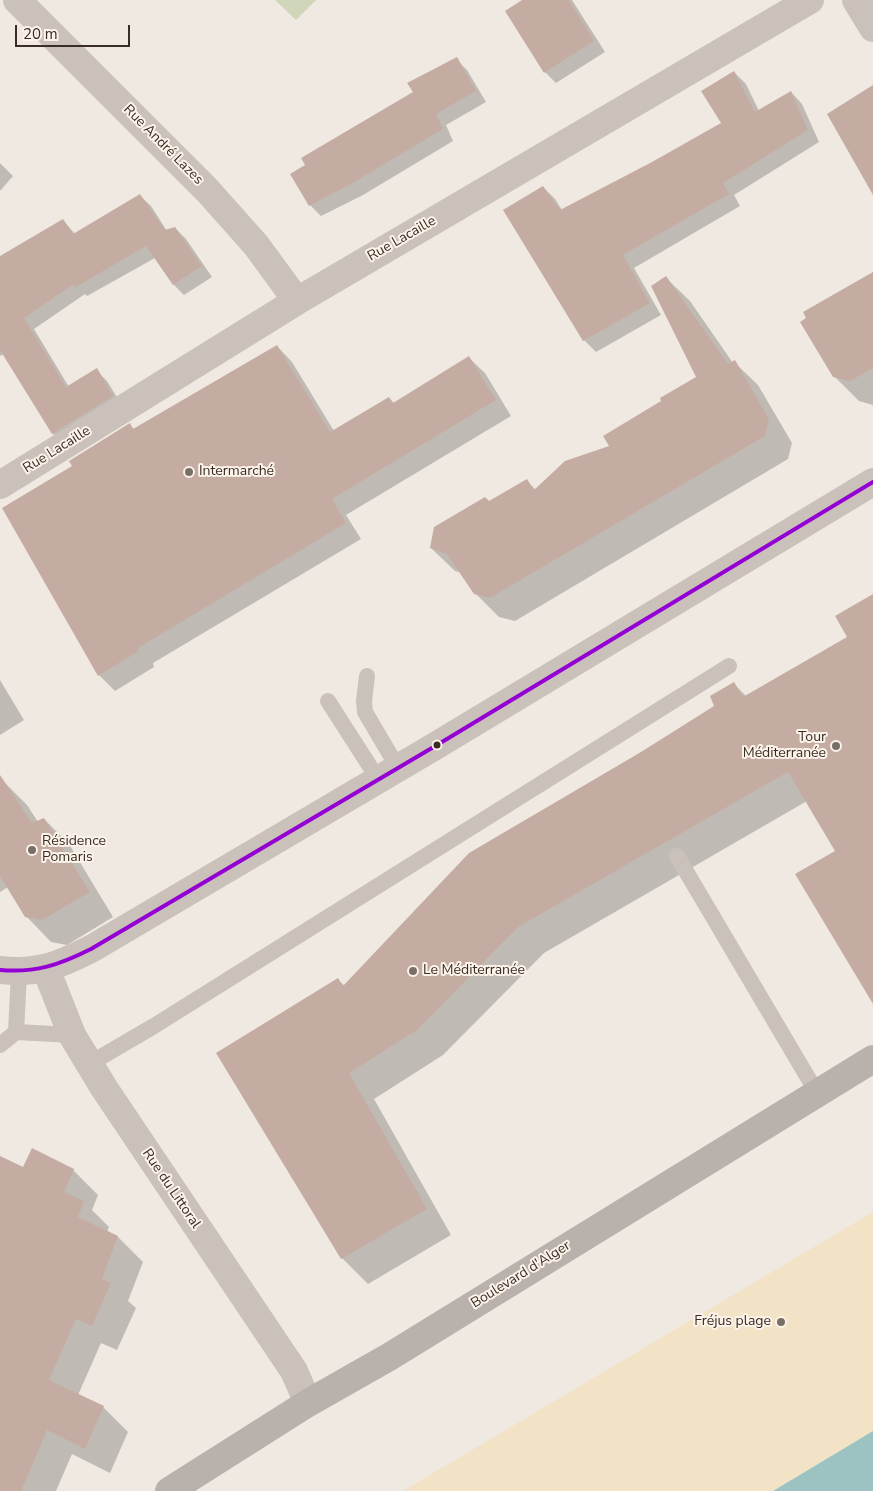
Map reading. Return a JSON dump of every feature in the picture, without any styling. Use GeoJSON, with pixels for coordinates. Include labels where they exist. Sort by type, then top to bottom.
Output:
{"type":"FeatureCollection","features":[{"type":"Feature","properties":{"kind":"main road","name":"Boulevard d'Alger"},"geometry":{"type":"LineString","coordinates":[[169,1491],[308,1403],[388,1357],[873,1059]]}},
{"type":"Feature","properties":{"kind":"street","name":"Rue André Lazes"},"geometry":{"type":"LineString","coordinates":[[17,0],[207,190],[256,245],[297,301]]}},
{"type":"Feature","properties":{"kind":"street","name":"Rue Lacaille"},"geometry":{"type":"LineString","coordinates":[[0,485],[297,301],[810,0]]}},
{"type":"Feature","properties":{"kind":"street"},"geometry":{"type":"LineString","coordinates":[[856,0],[873,28]]}},
{"type":"Feature","properties":{"kind":"street"},"geometry":{"type":"LineString","coordinates":[[10,971],[46,969],[90,949],[388,774],[873,482]]}},
{"type":"Feature","properties":{"kind":"street","name":"Rue du Littoral"},"geometry":{"type":"LineString","coordinates":[[46,969],[72,1035],[89,1064],[294,1372],[308,1403]]}},
{"type":"Feature","properties":{"kind":"lane"},"geometry":{"type":"LineString","coordinates":[[89,1064],[154,1026],[729,666]]}},
{"type":"Feature","properties":{"kind":"lane"},"geometry":{"type":"LineString","coordinates":[[367,676],[364,701],[365,712],[388,774]]}},
{"type":"Feature","properties":{"kind":"lane"},"geometry":{"type":"LineString","coordinates":[[328,701],[388,774]]}},
{"type":"Feature","properties":{"kind":"lane"},"geometry":{"type":"LineString","coordinates":[[677,856],[817,1093]]}},
{"type":"Feature","properties":{"kind":"lane"},"geometry":{"type":"LineString","coordinates":[[10,971],[16,1032]]}},
{"type":"Feature","properties":{"kind":"lane"},"geometry":{"type":"LineString","coordinates":[[0,1045],[16,1032],[72,1035]]}},
{"type":"Feature","properties":{"kind":"green space"},"geometry":{"type":"Polygon","coordinates":[[[275,0],[316,0],[296,20],[275,0]]]}},
{"type":"Feature","properties":{"kind":"sand","name":"Fréjus plage"},"geometry":{"type":"Polygon","coordinates":[[[873,1212],[873,1431],[773,1491],[403,1491],[873,1212]]]}},
{"type":"Feature","properties":{"kind":"water"},"geometry":{"type":"Polygon","coordinates":[[[873,1431],[873,1491],[773,1491],[873,1431]]]}},
{"type":"Feature","properties":{"kind":"building"},"geometry":{"type":"Polygon","coordinates":[[[522,0],[569,0],[594,41],[544,73],[505,11],[522,0]]]}},
{"type":"Feature","properties":{"kind":"building"},"geometry":{"type":"Polygon","coordinates":[[[457,57],[476,91],[436,114],[443,129],[351,184],[309,206],[290,174],[305,165],[301,158],[413,92],[407,83],[457,57]]]}},
{"type":"Feature","properties":{"kind":"building"},"geometry":{"type":"Polygon","coordinates":[[[734,71],[755,112],[791,91],[808,130],[723,183],[729,194],[623,255],[650,303],[583,341],[503,210],[543,186],[560,210],[652,162],[721,123],[701,91],[734,71]]]}},
{"type":"Feature","properties":{"kind":"building"},"geometry":{"type":"Polygon","coordinates":[[[873,85],[873,195],[827,114],[873,85]]]}},
{"type":"Feature","properties":{"kind":"building"},"geometry":{"type":"Polygon","coordinates":[[[140,194],[165,230],[175,227],[202,266],[173,285],[146,246],[76,287],[74,284],[24,318],[66,387],[97,368],[113,396],[52,434],[0,350],[0,256],[63,219],[73,234],[140,194]]]}},
{"type":"Feature","properties":{"kind":"building"},"geometry":{"type":"Polygon","coordinates":[[[873,272],[873,368],[850,381],[833,377],[800,322],[806,318],[803,312],[873,272]]]}},
{"type":"Feature","properties":{"kind":"building"},"geometry":{"type":"Polygon","coordinates":[[[666,276],[728,364],[735,360],[769,419],[765,436],[490,598],[474,594],[447,554],[430,548],[434,527],[485,497],[489,501],[527,479],[534,490],[565,461],[609,446],[603,436],[661,401],[660,398],[696,377],[651,286],[666,276]]]}},
{"type":"Feature","properties":{"kind":"building","name":"Intermarché"},"geometry":{"type":"Polygon","coordinates":[[[277,345],[330,432],[389,397],[393,403],[469,356],[496,400],[332,499],[346,523],[138,648],[139,651],[98,676],[2,508],[72,466],[69,461],[130,423],[133,429],[277,345]]]}},
{"type":"Feature","properties":{"kind":"building","name":"Le Méditerranée"},"geometry":{"type":"Polygon","coordinates":[[[873,594],[873,1004],[795,874],[835,851],[788,772],[518,927],[417,1030],[349,1073],[427,1209],[341,1259],[216,1053],[338,978],[343,986],[469,853],[641,752],[714,706],[710,696],[734,682],[743,697],[847,637],[835,616],[873,594]]]}},
{"type":"Feature","properties":{"kind":"building","name":"Résidence Pomaris"},"geometry":{"type":"Polygon","coordinates":[[[0,775],[32,823],[44,818],[90,892],[42,920],[25,917],[0,876],[0,775]]]}},
{"type":"Feature","properties":{"kind":"building"},"geometry":{"type":"Polygon","coordinates":[[[32,1148],[74,1169],[64,1192],[84,1201],[78,1217],[118,1236],[102,1279],[111,1283],[92,1326],[76,1319],[49,1380],[104,1406],[85,1449],[47,1430],[21,1491],[0,1491],[0,1156],[23,1167],[32,1148]]]}},
{"type":"Feature","properties":{"kind":"transit line"},"geometry":{"type":"LineString","coordinates":[[0,970],[13,971],[47,967],[91,949],[437,745],[873,482]]}},
{"type":"Feature","properties":{"kind":"place","name":"Intermarché"},"geometry":{"type":"Point","coordinates":[189,472]}},
{"type":"Feature","properties":{"kind":"place","name":"Tour Méditerranée"},"geometry":{"type":"Point","coordinates":[836,746]}},
{"type":"Feature","properties":{"kind":"place","name":"Résidence Pomaris"},"geometry":{"type":"Point","coordinates":[32,850]}},
{"type":"Feature","properties":{"kind":"place","name":"Le Méditerranée"},"geometry":{"type":"Point","coordinates":[413,971]}},
{"type":"Feature","properties":{"kind":"place","name":"Fréjus plage"},"geometry":{"type":"Point","coordinates":[781,1322]}}]}
